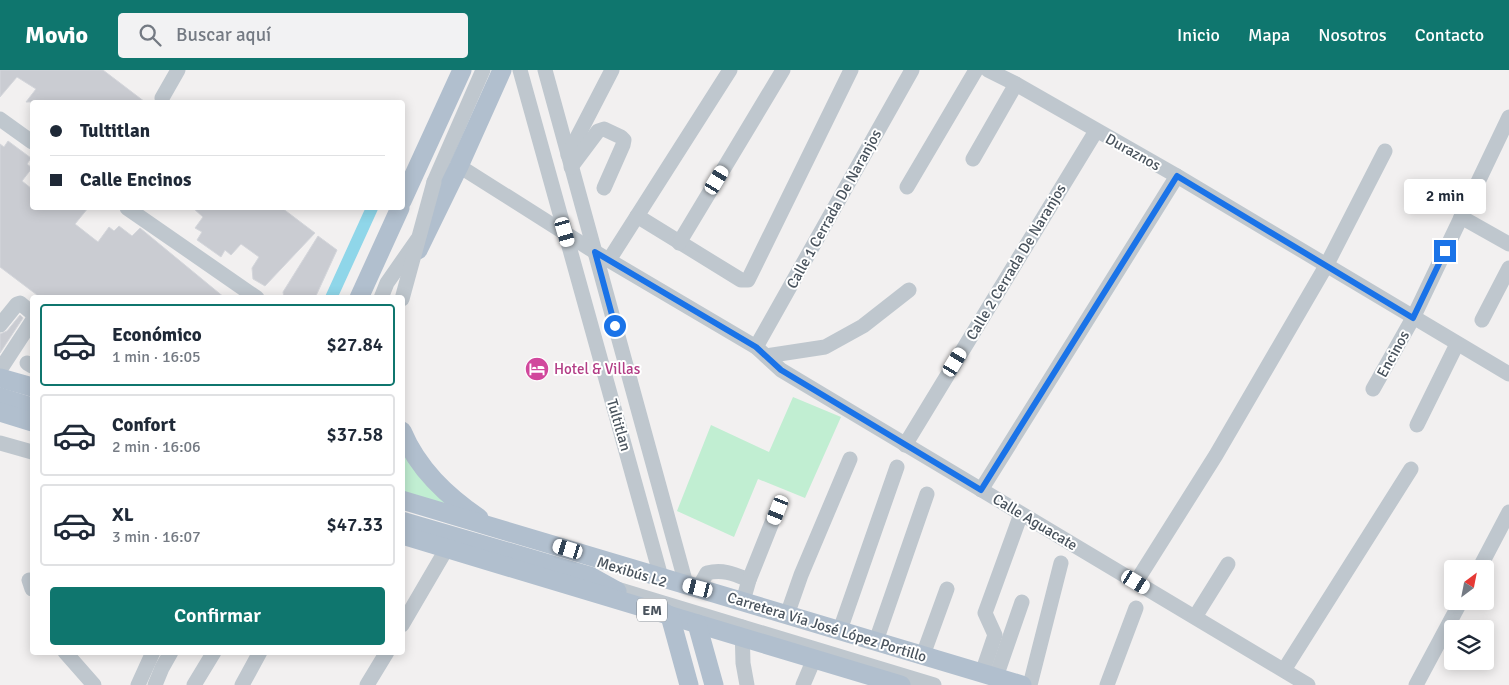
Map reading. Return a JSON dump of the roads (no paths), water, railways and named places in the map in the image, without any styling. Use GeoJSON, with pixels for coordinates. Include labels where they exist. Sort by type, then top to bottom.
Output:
{"type":"FeatureCollection","features":[{"type":"Feature","properties":{"kind":"main road"},"geometry":{"type":"LineString","coordinates":[[405,194],[462,70]]}},
{"type":"Feature","properties":{"kind":"main road"},"geometry":{"type":"LineString","coordinates":[[400,295],[405,278],[459,166],[502,70]]}},
{"type":"Feature","properties":{"kind":"main road"},"geometry":{"type":"LineString","coordinates":[[361,295],[399,210]]}},
{"type":"Feature","properties":{"kind":"main road"},"geometry":{"type":"LineString","coordinates":[[0,378],[30,387]]}},
{"type":"Feature","properties":{"kind":"main road"},"geometry":{"type":"LineString","coordinates":[[0,397],[30,406]]}},
{"type":"Feature","properties":{"kind":"main road"},"geometry":{"type":"LineString","coordinates":[[0,412],[30,421]]}},
{"type":"Feature","properties":{"kind":"main road"},"geometry":{"type":"LineString","coordinates":[[405,438],[420,464],[434,481],[451,497],[493,527]]}},
{"type":"Feature","properties":{"kind":"main road","name":"Carretera Vía José López Portillo"},"geometry":{"type":"LineString","coordinates":[[405,503],[493,527],[1022,685]]}},
{"type":"Feature","properties":{"kind":"main road"},"geometry":{"type":"LineString","coordinates":[[405,524],[598,581],[670,616],[689,685]]}},
{"type":"Feature","properties":{"kind":"main road","name":"EM"},"geometry":{"type":"LineString","coordinates":[[405,536],[697,624],[742,632],[868,680],[901,685]]}},
{"type":"Feature","properties":{"kind":"main road"},"geometry":{"type":"LineString","coordinates":[[697,624],[714,685]]}},
{"type":"Feature","properties":{"kind":"street"},"geometry":{"type":"LineString","coordinates":[[162,98],[178,70]]}},
{"type":"Feature","properties":{"kind":"street"},"geometry":{"type":"LineString","coordinates":[[403,295],[434,182],[483,70]]}},
{"type":"Feature","properties":{"kind":"street","name":"Tultitlan"},"geometry":{"type":"LineString","coordinates":[[520,70],[661,577]]}},
{"type":"Feature","properties":{"kind":"street","name":"Tultitlan"},"geometry":{"type":"LineString","coordinates":[[545,70],[595,252],[692,586]]}},
{"type":"Feature","properties":{"kind":"street"},"geometry":{"type":"LineString","coordinates":[[570,161],[612,70]]}},
{"type":"Feature","properties":{"kind":"street"},"geometry":{"type":"LineString","coordinates":[[609,260],[730,70]]}},
{"type":"Feature","properties":{"kind":"street"},"geometry":{"type":"LineString","coordinates":[[679,243],[783,70]]}},
{"type":"Feature","properties":{"kind":"street"},"geometry":{"type":"LineString","coordinates":[[637,216],[741,280],[748,280],[851,70]]}},
{"type":"Feature","properties":{"kind":"street","name":"Calle 1 Cerrada De Naranjos"},"geometry":{"type":"LineString","coordinates":[[761,352],[912,70]]}},
{"type":"Feature","properties":{"kind":"street"},"geometry":{"type":"LineString","coordinates":[[907,187],[976,70]]}},
{"type":"Feature","properties":{"kind":"street","name":"Duraznos"},"geometry":{"type":"LineString","coordinates":[[988,70],[1177,176],[1509,374]]}},
{"type":"Feature","properties":{"kind":"street"},"geometry":{"type":"LineString","coordinates":[[973,159],[1016,84]]}},
{"type":"Feature","properties":{"kind":"street","name":"Encinos"},"geometry":{"type":"LineString","coordinates":[[1373,389],[1413,318],[1509,117]]}},
{"type":"Feature","properties":{"kind":"street"},"geometry":{"type":"LineString","coordinates":[[0,119],[30,141]]}},
{"type":"Feature","properties":{"kind":"street"},"geometry":{"type":"LineString","coordinates":[[570,161],[598,131],[604,129],[621,137],[624,140],[623,144],[604,188]]}},
{"type":"Feature","properties":{"kind":"street","name":"Calle 2 Cerrada De Naranjos"},"geometry":{"type":"LineString","coordinates":[[905,445],[1096,131]]}},
{"type":"Feature","properties":{"kind":"street"},"geometry":{"type":"LineString","coordinates":[[1136,582],[1216,455],[1326,266],[1385,151]]}},
{"type":"Feature","properties":{"kind":"street","name":"Calle Aguacate"},"geometry":{"type":"LineString","coordinates":[[459,166],[595,252],[761,352],[781,370],[1308,685]]}},
{"type":"Feature","properties":{"kind":"street"},"geometry":{"type":"LineString","coordinates":[[981,490],[1177,176]]}},
{"type":"Feature","properties":{"kind":"street"},"geometry":{"type":"LineString","coordinates":[[130,210],[253,295]]}},
{"type":"Feature","properties":{"kind":"street"},"geometry":{"type":"LineString","coordinates":[[382,295],[387,283],[437,211]]}},
{"type":"Feature","properties":{"kind":"street"},"geometry":{"type":"LineString","coordinates":[[1461,217],[1509,244]]}},
{"type":"Feature","properties":{"kind":"street"},"geometry":{"type":"LineString","coordinates":[[1482,320],[1509,268]]}},
{"type":"Feature","properties":{"kind":"street"},"geometry":{"type":"LineString","coordinates":[[761,352],[825,347],[863,326],[910,290]]}},
{"type":"Feature","properties":{"kind":"street"},"geometry":{"type":"LineString","coordinates":[[0,325],[16,304],[20,303],[30,311]]}},
{"type":"Feature","properties":{"kind":"street"},"geometry":{"type":"LineString","coordinates":[[0,370],[30,324]]}},
{"type":"Feature","properties":{"kind":"street"},"geometry":{"type":"LineString","coordinates":[[1417,425],[1458,344]]}},
{"type":"Feature","properties":{"kind":"street"},"geometry":{"type":"LineString","coordinates":[[0,382],[30,391]]}},
{"type":"Feature","properties":{"kind":"street"},"geometry":{"type":"LineString","coordinates":[[0,403],[30,411]]}},
{"type":"Feature","properties":{"kind":"street"},"geometry":{"type":"LineString","coordinates":[[0,443],[30,451]]}},
{"type":"Feature","properties":{"kind":"street"},"geometry":{"type":"LineString","coordinates":[[787,615],[801,575],[850,459]]}},
{"type":"Feature","properties":{"kind":"street"},"geometry":{"type":"LineString","coordinates":[[840,630],[897,466]]}},
{"type":"Feature","properties":{"kind":"street"},"geometry":{"type":"LineString","coordinates":[[1284,670],[1412,469]]}},
{"type":"Feature","properties":{"kind":"street"},"geometry":{"type":"LineString","coordinates":[[876,642],[927,494]]}},
{"type":"Feature","properties":{"kind":"street","name":"Mexibús L2"},"geometry":{"type":"LineString","coordinates":[[405,503],[994,678]]}},
{"type":"Feature","properties":{"kind":"street"},"geometry":{"type":"LineString","coordinates":[[743,601],[749,580],[778,510]]}},
{"type":"Feature","properties":{"kind":"street"},"geometry":{"type":"LineString","coordinates":[[1484,560],[1509,512]]}},
{"type":"Feature","properties":{"kind":"street"},"geometry":{"type":"LineString","coordinates":[[994,678],[995,635],[985,613],[1021,514]]}},
{"type":"Feature","properties":{"kind":"street"},"geometry":{"type":"LineString","coordinates":[[405,620],[447,548]]}},
{"type":"Feature","properties":{"kind":"street"},"geometry":{"type":"LineString","coordinates":[[1030,685],[1061,563]]}},
{"type":"Feature","properties":{"kind":"street"},"geometry":{"type":"LineString","coordinates":[[1195,617],[1228,564]]}},
{"type":"Feature","properties":{"kind":"street"},"geometry":{"type":"LineString","coordinates":[[692,586],[707,573],[718,570],[728,571],[749,580]]}},
{"type":"Feature","properties":{"kind":"street","name":"Mexibús L2"},"geometry":{"type":"LineString","coordinates":[[598,581],[742,632],[934,685]]}},
{"type":"Feature","properties":{"kind":"street"},"geometry":{"type":"LineString","coordinates":[[923,656],[947,589]]}},
{"type":"Feature","properties":{"kind":"street"},"geometry":{"type":"LineString","coordinates":[[994,678],[1022,602]]}},
{"type":"Feature","properties":{"kind":"street"},"geometry":{"type":"LineString","coordinates":[[1107,685],[1136,608]]}},
{"type":"Feature","properties":{"kind":"street"},"geometry":{"type":"LineString","coordinates":[[1416,685],[1456,610]]}},
{"type":"Feature","properties":{"kind":"street"},"geometry":{"type":"LineString","coordinates":[[742,632],[743,663],[747,685]]}},
{"type":"Feature","properties":{"kind":"street"},"geometry":{"type":"LineString","coordinates":[[68,655],[94,685]]}},
{"type":"Feature","properties":{"kind":"street"},"geometry":{"type":"LineString","coordinates":[[138,685],[152,655]]}},
{"type":"Feature","properties":{"kind":"street"},"geometry":{"type":"LineString","coordinates":[[155,685],[169,655]]}},
{"type":"Feature","properties":{"kind":"street"},"geometry":{"type":"LineString","coordinates":[[155,685],[178,655]]}},
{"type":"Feature","properties":{"kind":"street"},"geometry":{"type":"LineString","coordinates":[[194,685],[212,655]]}},
{"type":"Feature","properties":{"kind":"street"},"geometry":{"type":"LineString","coordinates":[[242,685],[258,655]]}},
{"type":"Feature","properties":{"kind":"street"},"geometry":{"type":"LineString","coordinates":[[368,685],[384,655]]}},
{"type":"Feature","properties":{"kind":"street"},"geometry":{"type":"LineString","coordinates":[[804,685],[814,659]]}},
{"type":"Feature","properties":{"kind":"waterway"},"geometry":{"type":"LineString","coordinates":[[332,295],[371,210]]}},
{"type":"Feature","properties":{"kind":"place","name":"Hotel & Villas"},"geometry":{"type":"Point","coordinates":[537,369]}}]}
